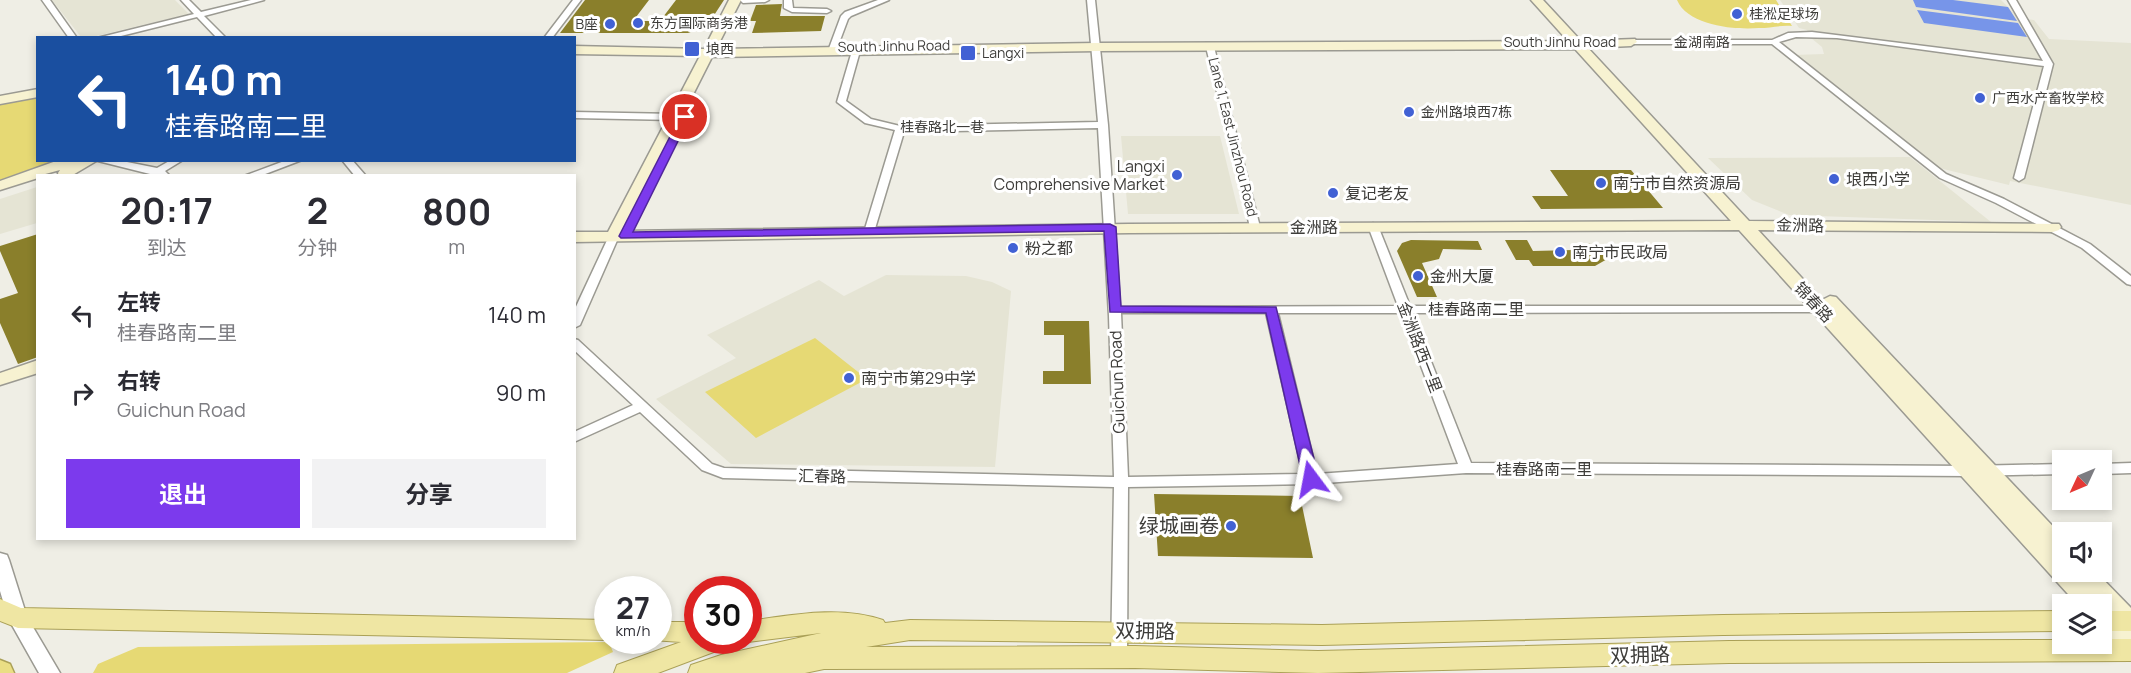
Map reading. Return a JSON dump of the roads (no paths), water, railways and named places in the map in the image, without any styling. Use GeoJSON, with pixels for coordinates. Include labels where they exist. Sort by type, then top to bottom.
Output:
{"type":"FeatureCollection","features":[{"type":"Feature","properties":{"kind":"main road"},"geometry":{"type":"LineString","coordinates":[[620,236],[714,50],[735,0]]}},
{"type":"Feature","properties":{"kind":"main road"},"geometry":{"type":"LineString","coordinates":[[620,236],[675,117],[743,0]]}},
{"type":"Feature","properties":{"kind":"main road","name":"锦春路"},"geometry":{"type":"LineString","coordinates":[[1537,0],[1582,43]]}},
{"type":"Feature","properties":{"kind":"main road","name":"锦春路"},"geometry":{"type":"LineString","coordinates":[[1547,0],[1582,43],[1828,309],[1969,471],[2113,618]]}},
{"type":"Feature","properties":{"kind":"main road","name":"South Jinhu Road"},"geometry":{"type":"LineString","coordinates":[[833,49],[856,51],[1097,45],[1210,47],[1631,42]]}},
{"type":"Feature","properties":{"kind":"main road","name":"South Jinhu Road"},"geometry":{"type":"LineString","coordinates":[[576,50],[1582,43]]}},
{"type":"Feature","properties":{"kind":"main road","name":"South Jinhu Road"},"geometry":{"type":"LineString","coordinates":[[576,45],[714,50]]}},
{"type":"Feature","properties":{"kind":"main road"},"geometry":{"type":"LineString","coordinates":[[0,94],[36,91]]}},
{"type":"Feature","properties":{"kind":"main road"},"geometry":{"type":"LineString","coordinates":[[0,100],[36,91]]}},
{"type":"Feature","properties":{"kind":"main road"},"geometry":{"type":"LineString","coordinates":[[0,186],[68,162]]}},
{"type":"Feature","properties":{"kind":"main road"},"geometry":{"type":"LineString","coordinates":[[61,174],[87,162]]}},
{"type":"Feature","properties":{"kind":"main road"},"geometry":{"type":"LineString","coordinates":[[0,194],[36,184]]}},
{"type":"Feature","properties":{"kind":"main road","name":"金洲路"},"geometry":{"type":"LineString","coordinates":[[576,237],[1110,227],[1750,225],[2053,227]]}},
{"type":"Feature","properties":{"kind":"main road","name":"锦春路"},"geometry":{"type":"LineString","coordinates":[[1828,309],[1988,470],[2052,539]]}},
{"type":"Feature","properties":{"kind":"main road"},"geometry":{"type":"LineString","coordinates":[[0,379],[36,367]]}},
{"type":"Feature","properties":{"kind":"main road","name":"锦春路"},"geometry":{"type":"LineString","coordinates":[[2090,582],[2131,649]]}},
{"type":"Feature","properties":{"kind":"main road"},"geometry":{"type":"LineString","coordinates":[[9,614],[594,630]]}},
{"type":"Feature","properties":{"kind":"main road","name":"双拥路"},"geometry":{"type":"LineString","coordinates":[[701,673],[721,666],[822,643],[910,630],[1322,635],[1723,625],[2052,621]]}},
{"type":"Feature","properties":{"kind":"main road"},"geometry":{"type":"LineString","coordinates":[[762,630],[818,622],[910,630]]}},
{"type":"Feature","properties":{"kind":"main road","name":"双拥路"},"geometry":{"type":"LineString","coordinates":[[754,673],[824,658],[1119,657],[1318,662],[1729,652],[2131,649]]}},
{"type":"Feature","properties":{"kind":"main road"},"geometry":{"type":"LineString","coordinates":[[627,673],[684,652]]}},
{"type":"Feature","properties":{"kind":"main road"},"geometry":{"type":"LineString","coordinates":[[880,673],[909,657]]}},
{"type":"Feature","properties":{"kind":"street"},"geometry":{"type":"LineString","coordinates":[[46,0],[72,36]]}},
{"type":"Feature","properties":{"kind":"street"},"geometry":{"type":"LineString","coordinates":[[185,0],[220,36]]}},
{"type":"Feature","properties":{"kind":"street"},"geometry":{"type":"LineString","coordinates":[[109,36],[260,0]]}},
{"type":"Feature","properties":{"kind":"street"},"geometry":{"type":"LineString","coordinates":[[550,36],[577,0]]}},
{"type":"Feature","properties":{"kind":"street"},"geometry":{"type":"LineString","coordinates":[[743,0],[765,0]]}},
{"type":"Feature","properties":{"kind":"street"},"geometry":{"type":"LineString","coordinates":[[788,0],[788,8],[792,10],[827,11]]}},
{"type":"Feature","properties":{"kind":"street"},"geometry":{"type":"LineString","coordinates":[[833,49],[844,18],[848,14],[885,0]]}},
{"type":"Feature","properties":{"kind":"street","name":"Guichun Road"},"geometry":{"type":"LineString","coordinates":[[1091,0],[1097,45],[1115,310],[1120,482],[1119,657]]}},
{"type":"Feature","properties":{"kind":"street"},"geometry":{"type":"LineString","coordinates":[[2012,0],[2049,64],[2019,178]]}},
{"type":"Feature","properties":{"kind":"street","name":"金湖南路"},"geometry":{"type":"LineString","coordinates":[[1631,42],[1773,42],[1781,37],[1803,34],[1837,36],[2049,64]]}},
{"type":"Feature","properties":{"kind":"street"},"geometry":{"type":"LineString","coordinates":[[1773,42],[1943,176],[2053,227],[2086,246],[2131,282]]}},
{"type":"Feature","properties":{"kind":"street","name":"Lane 1, East Jinzhou Road"},"geometry":{"type":"LineString","coordinates":[[1210,47],[1255,227]]}},
{"type":"Feature","properties":{"kind":"street","name":"桂春路北一巷"},"geometry":{"type":"LineString","coordinates":[[856,51],[841,102],[868,121],[900,129],[1103,125]]}},
{"type":"Feature","properties":{"kind":"street"},"geometry":{"type":"LineString","coordinates":[[576,116],[675,117]]}},
{"type":"Feature","properties":{"kind":"street"},"geometry":{"type":"LineString","coordinates":[[869,232],[900,129]]}},
{"type":"Feature","properties":{"kind":"street"},"geometry":{"type":"LineString","coordinates":[[108,162],[162,173],[176,162]]}},
{"type":"Feature","properties":{"kind":"street"},"geometry":{"type":"LineString","coordinates":[[255,174],[292,162]]}},
{"type":"Feature","properties":{"kind":"street"},"geometry":{"type":"LineString","coordinates":[[348,162],[359,174]]}},
{"type":"Feature","properties":{"kind":"street","name":"金洲路西一里"},"geometry":{"type":"LineString","coordinates":[[1373,226],[1466,468]]}},
{"type":"Feature","properties":{"kind":"street"},"geometry":{"type":"LineString","coordinates":[[576,321],[620,236]]}},
{"type":"Feature","properties":{"kind":"street"},"geometry":{"type":"LineString","coordinates":[[1271,309],[1311,479]]}},
{"type":"Feature","properties":{"kind":"street","name":"桂春路南二里"},"geometry":{"type":"LineString","coordinates":[[1115,310],[1828,309]]}},
{"type":"Feature","properties":{"kind":"street","name":"汇春路"},"geometry":{"type":"LineString","coordinates":[[576,345],[708,467],[723,473],[1120,482]]}},
{"type":"Feature","properties":{"kind":"street"},"geometry":{"type":"LineString","coordinates":[[576,437],[642,406]]}},
{"type":"Feature","properties":{"kind":"street","name":"桂春路南一里"},"geometry":{"type":"LineString","coordinates":[[1120,482],[1311,479],[1466,468],[1969,471],[2052,469]]}},
{"type":"Feature","properties":{"kind":"street"},"geometry":{"type":"LineString","coordinates":[[2112,469],[2131,468]]}},
{"type":"Feature","properties":{"kind":"street"},"geometry":{"type":"LineString","coordinates":[[0,560],[9,614],[50,673]]}},
{"type":"Feature","properties":{"kind":"water"},"geometry":{"type":"Polygon","coordinates":[[[1913,0],[1953,0],[2008,7],[2017,21],[1916,7],[1913,0]]]}},
{"type":"Feature","properties":{"kind":"water"},"geometry":{"type":"Polygon","coordinates":[[[1917,10],[2018,23],[2027,37],[1924,23],[1917,10]]]}},
{"type":"Feature","properties":{"kind":"place","name":"桂淞足球场"},"geometry":{"type":"Point","coordinates":[1737,14]}},
{"type":"Feature","properties":{"kind":"place","name":"东方国际商务港"},"geometry":{"type":"Point","coordinates":[638,23]}},
{"type":"Feature","properties":{"kind":"place","name":"B座"},"geometry":{"type":"Point","coordinates":[610,24]}},
{"type":"Feature","properties":{"kind":"place","name":"埌西"},"geometry":{"type":"Point","coordinates":[692,49]}},
{"type":"Feature","properties":{"kind":"place","name":"Langxi"},"geometry":{"type":"Point","coordinates":[968,53]}},
{"type":"Feature","properties":{"kind":"place","name":"广西水产畜牧学校"},"geometry":{"type":"Point","coordinates":[1980,98]}},
{"type":"Feature","properties":{"kind":"place","name":"金州路埌西7栋"},"geometry":{"type":"Point","coordinates":[1409,112]}},
{"type":"Feature","properties":{"kind":"place","name":"Langxi Comprehensive Market"},"geometry":{"type":"Point","coordinates":[1177,175]}},
{"type":"Feature","properties":{"kind":"place","name":"埌西小学"},"geometry":{"type":"Point","coordinates":[1834,179]}},
{"type":"Feature","properties":{"kind":"place","name":"南宁市自然资源局"},"geometry":{"type":"Point","coordinates":[1601,183]}},
{"type":"Feature","properties":{"kind":"place","name":"复记老友"},"geometry":{"type":"Point","coordinates":[1333,193]}},
{"type":"Feature","properties":{"kind":"place","name":"粉之都"},"geometry":{"type":"Point","coordinates":[1013,248]}},
{"type":"Feature","properties":{"kind":"place","name":"南宁市民政局"},"geometry":{"type":"Point","coordinates":[1560,252]}},
{"type":"Feature","properties":{"kind":"place","name":"金州大厦"},"geometry":{"type":"Point","coordinates":[1418,276]}},
{"type":"Feature","properties":{"kind":"place","name":"南宁市第29中学"},"geometry":{"type":"Point","coordinates":[849,378]}},
{"type":"Feature","properties":{"kind":"place","name":"绿城画卷"},"geometry":{"type":"Point","coordinates":[1231,526]}}]}
